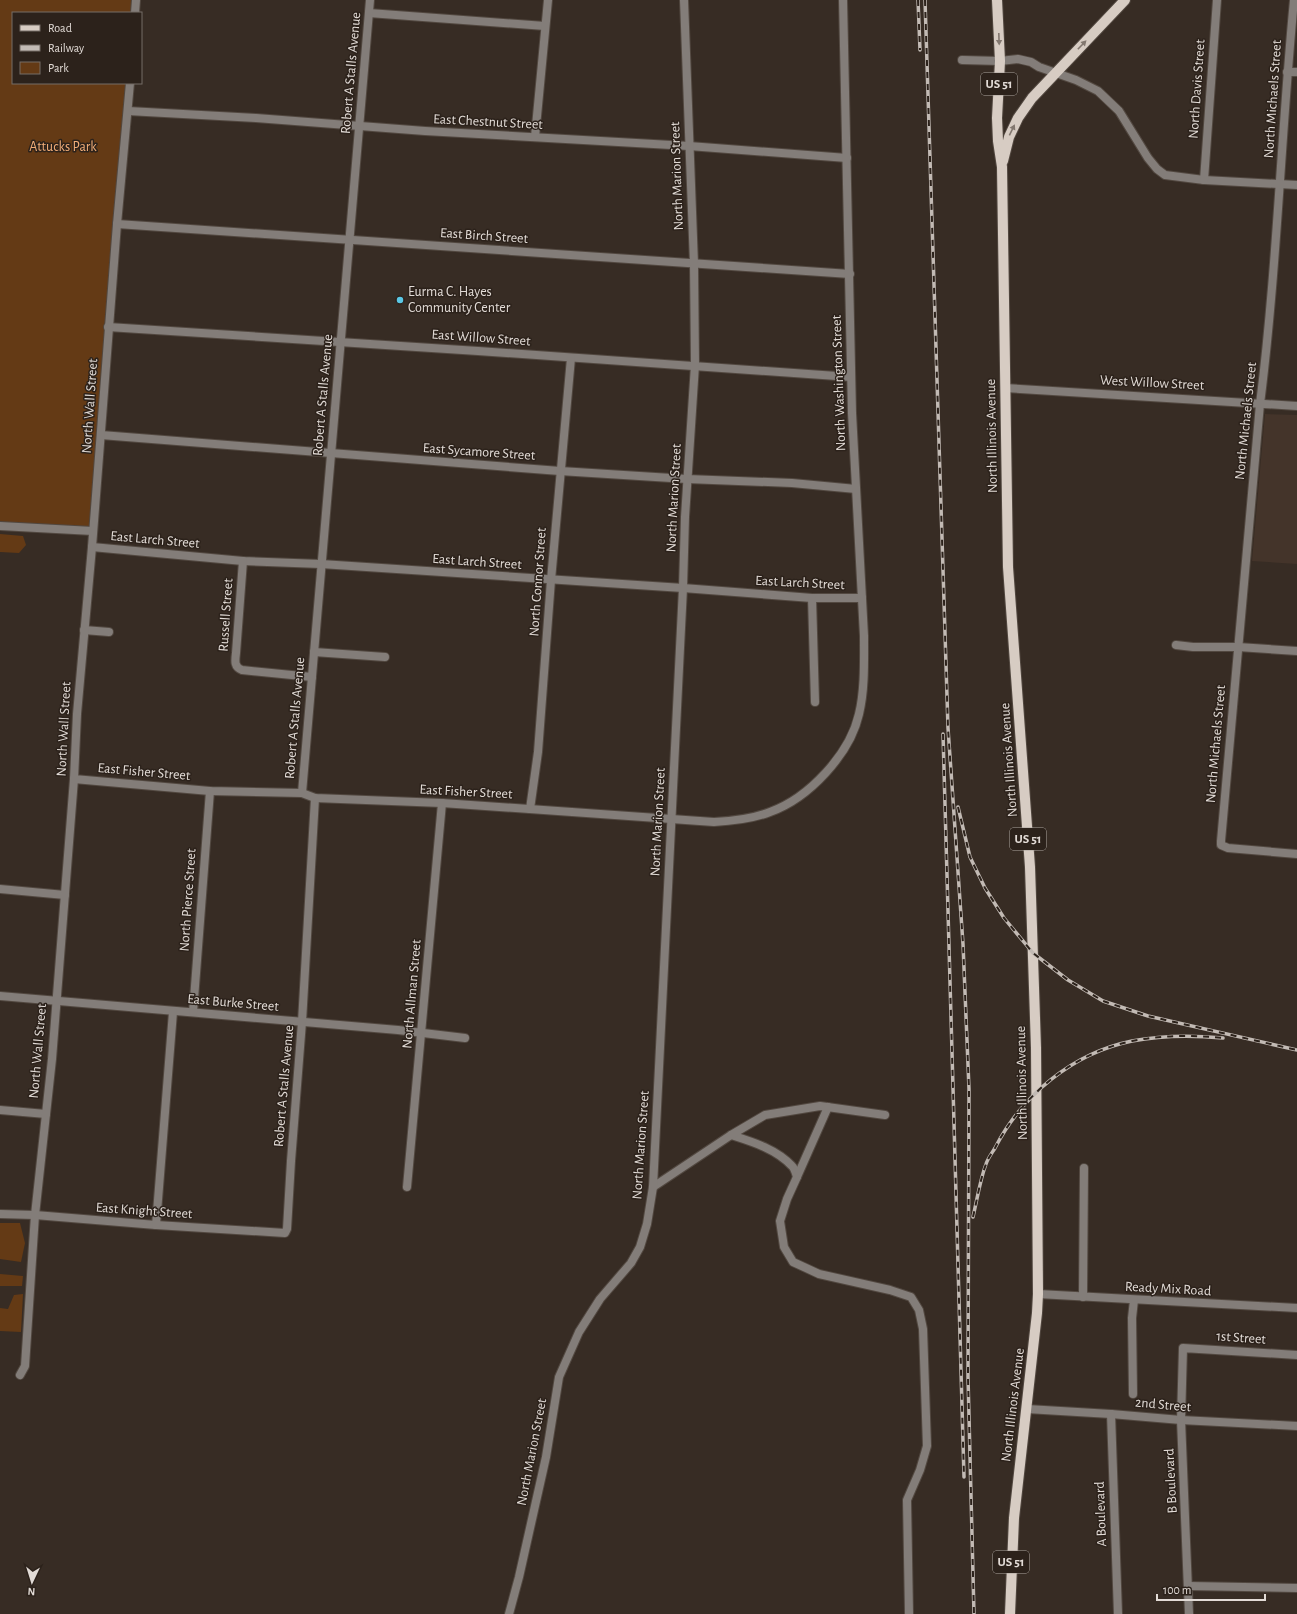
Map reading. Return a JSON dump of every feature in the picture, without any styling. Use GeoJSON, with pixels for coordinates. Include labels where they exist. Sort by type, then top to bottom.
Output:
{"type":"FeatureCollection","features":[{"type":"Feature","properties":{"kind":"main road","name":"North Illinois Avenue"},"geometry":{"type":"LineString","coordinates":[[998,0],[1000,61],[997,118],[998,141],[1002,167],[1008,567],[1030,867],[1036,1048],[1038,1294],[1038,1314],[1014,1518],[1010,1614]]}},
{"type":"Feature","properties":{"kind":"main road","name":"US 51"},"geometry":{"type":"LineString","coordinates":[[1002,167],[1009,137],[1018,118],[1032,98],[1054,73],[1125,0]]}},
{"type":"Feature","properties":{"kind":"street"},"geometry":{"type":"LineString","coordinates":[[135,12],[136,0]]}},
{"type":"Feature","properties":{"kind":"street","name":"Robert A Stalls Avenue"},"geometry":{"type":"LineString","coordinates":[[302,793],[321,564],[342,343],[358,127],[370,0]]}},
{"type":"Feature","properties":{"kind":"street"},"geometry":{"type":"LineString","coordinates":[[535,137],[548,0]]}},
{"type":"Feature","properties":{"kind":"street","name":"North Marion Street"},"geometry":{"type":"LineString","coordinates":[[509,1614],[521,1570],[546,1457],[559,1377],[579,1332],[600,1299],[631,1263],[640,1247],[647,1224],[653,1187],[687,480],[695,365],[694,264],[684,0]]}},
{"type":"Feature","properties":{"kind":"street","name":"North Washington Street"},"geometry":{"type":"LineString","coordinates":[[836,759],[847,743],[859,714],[864,671],[864,636],[851,377],[843,0]]}},
{"type":"Feature","properties":{"kind":"street","name":"North Davis Street"},"geometry":{"type":"LineString","coordinates":[[1204,180],[1217,0]]}},
{"type":"Feature","properties":{"kind":"street","name":"North Michaels Street"},"geometry":{"type":"LineString","coordinates":[[1294,0],[1287,72],[1268,338],[1260,404],[1221,845],[1228,848],[1297,854]]}},
{"type":"Feature","properties":{"kind":"street"},"geometry":{"type":"LineString","coordinates":[[369,13],[545,26]]}},
{"type":"Feature","properties":{"kind":"street"},"geometry":{"type":"LineString","coordinates":[[962,60],[1000,61],[1018,59],[1031,62],[1054,73],[1076,80],[1098,91],[1119,111],[1148,158],[1157,169],[1165,175],[1204,180],[1297,185]]}},
{"type":"Feature","properties":{"kind":"street"},"geometry":{"type":"LineString","coordinates":[[1287,72],[1297,72]]}},
{"type":"Feature","properties":{"kind":"street","name":"North Wall Street"},"geometry":{"type":"LineString","coordinates":[[20,1375],[25,1366],[35,1215],[46,1114],[65,895],[74,779],[77,714],[101,435],[108,327],[130,84]]}},
{"type":"Feature","properties":{"kind":"street","name":"East Chestnut Street"},"geometry":{"type":"LineString","coordinates":[[128,111],[256,118],[358,127],[689,146],[847,158]]}},
{"type":"Feature","properties":{"kind":"street","name":"East Birch Street"},"geometry":{"type":"LineString","coordinates":[[117,224],[850,274]]}},
{"type":"Feature","properties":{"kind":"street","name":"East Willow Street"},"geometry":{"type":"LineString","coordinates":[[108,327],[695,365],[851,377]]}},
{"type":"Feature","properties":{"kind":"street","name":"North Connor Street"},"geometry":{"type":"LineString","coordinates":[[530,809],[538,747],[550,580],[571,358]]}},
{"type":"Feature","properties":{"kind":"street","name":"West Willow Street"},"geometry":{"type":"LineString","coordinates":[[1005,388],[1297,406]]}},
{"type":"Feature","properties":{"kind":"street","name":"East Sycamore Street"},"geometry":{"type":"LineString","coordinates":[[101,435],[560,471],[687,480],[792,483],[856,489]]}},
{"type":"Feature","properties":{"kind":"street","name":"East Larch Street"},"geometry":{"type":"LineString","coordinates":[[0,526],[93,531]]}},
{"type":"Feature","properties":{"kind":"street","name":"East Larch Street"},"geometry":{"type":"LineString","coordinates":[[92,547],[243,561],[321,564],[812,598],[862,598]]}},
{"type":"Feature","properties":{"kind":"street","name":"Russell Street"},"geometry":{"type":"LineString","coordinates":[[243,561],[235,665],[237,668],[242,670],[312,677]]}},
{"type":"Feature","properties":{"kind":"street"},"geometry":{"type":"LineString","coordinates":[[812,598],[815,702]]}},
{"type":"Feature","properties":{"kind":"street"},"geometry":{"type":"LineString","coordinates":[[84,630],[109,632]]}},
{"type":"Feature","properties":{"kind":"street"},"geometry":{"type":"LineString","coordinates":[[1176,644],[1193,647],[1238,646],[1297,651]]}},
{"type":"Feature","properties":{"kind":"street"},"geometry":{"type":"LineString","coordinates":[[314,652],[385,658]]}},
{"type":"Feature","properties":{"kind":"street","name":"East Fisher Street"},"geometry":{"type":"LineString","coordinates":[[74,779],[210,791],[302,793],[315,798],[442,803],[714,822],[743,820],[771,812],[792,801],[815,784],[836,759]]}},
{"type":"Feature","properties":{"kind":"street","name":"North Pierce Street"},"geometry":{"type":"LineString","coordinates":[[193,1012],[210,791]]}},
{"type":"Feature","properties":{"kind":"street","name":"Robert A Stalls Avenue"},"geometry":{"type":"LineString","coordinates":[[285,1233],[287,1228],[302,1022],[315,798]]}},
{"type":"Feature","properties":{"kind":"street","name":"North Allman Street"},"geometry":{"type":"LineString","coordinates":[[407,1187],[442,803]]}},
{"type":"Feature","properties":{"kind":"street"},"geometry":{"type":"LineString","coordinates":[[0,889],[65,895]]}},
{"type":"Feature","properties":{"kind":"street","name":"East Burke Street"},"geometry":{"type":"LineString","coordinates":[[0,996],[173,1012],[193,1012],[465,1038]]}},
{"type":"Feature","properties":{"kind":"street"},"geometry":{"type":"LineString","coordinates":[[156,1225],[173,1012]]}},
{"type":"Feature","properties":{"kind":"street"},"geometry":{"type":"LineString","coordinates":[[653,1187],[765,1114],[820,1106],[885,1115]]}},
{"type":"Feature","properties":{"kind":"street"},"geometry":{"type":"LineString","coordinates":[[828,1107],[787,1199],[780,1221],[784,1248],[793,1262],[819,1274],[890,1290],[911,1297],[919,1310],[924,1329],[927,1446],[920,1470],[907,1500],[909,1614]]}},
{"type":"Feature","properties":{"kind":"street"},"geometry":{"type":"LineString","coordinates":[[0,1110],[46,1114]]}},
{"type":"Feature","properties":{"kind":"street"},"geometry":{"type":"LineString","coordinates":[[731,1135],[758,1143],[767,1148],[794,1167],[797,1177]]}},
{"type":"Feature","properties":{"kind":"street"},"geometry":{"type":"LineString","coordinates":[[1083,1297],[1084,1168]]}},
{"type":"Feature","properties":{"kind":"street","name":"East Knight Street"},"geometry":{"type":"LineString","coordinates":[[0,1214],[35,1215],[156,1225],[285,1233]]}},
{"type":"Feature","properties":{"kind":"street","name":"Ready Mix Road"},"geometry":{"type":"LineString","coordinates":[[1038,1294],[1297,1308]]}},
{"type":"Feature","properties":{"kind":"street"},"geometry":{"type":"LineString","coordinates":[[1133,1394],[1132,1318],[1134,1300]]}},
{"type":"Feature","properties":{"kind":"street","name":"1st Street"},"geometry":{"type":"LineString","coordinates":[[1183,1348],[1297,1355]]}},
{"type":"Feature","properties":{"kind":"street","name":"B Boulevard"},"geometry":{"type":"LineString","coordinates":[[1183,1348],[1181,1420],[1189,1614]]}},
{"type":"Feature","properties":{"kind":"street","name":"2nd Street"},"geometry":{"type":"LineString","coordinates":[[1027,1409],[1181,1420],[1297,1426]]}},
{"type":"Feature","properties":{"kind":"street","name":"A Boulevard"},"geometry":{"type":"LineString","coordinates":[[1111,1414],[1118,1614]]}},
{"type":"Feature","properties":{"kind":"street"},"geometry":{"type":"LineString","coordinates":[[1188,1586],[1297,1588]]}},
{"type":"Feature","properties":{"kind":"shaded area"},"geometry":{"type":"Polygon","coordinates":[[[1265,414],[1297,415],[1297,564],[1252,561],[1265,414]]]}},
{"type":"Feature","properties":{"kind":"green space","name":"Attucks Park"},"geometry":{"type":"Polygon","coordinates":[[[0,0],[138,0],[137,12],[12,12],[12,84],[131,84],[93,531],[0,526],[0,0]]]}},
{"type":"Feature","properties":{"kind":"green space"},"geometry":{"type":"Polygon","coordinates":[[[0,534],[23,536],[26,545],[19,553],[0,552],[0,534]]]}},
{"type":"Feature","properties":{"kind":"green space"},"geometry":{"type":"Polygon","coordinates":[[[0,1223],[20,1223],[25,1243],[21,1262],[0,1259],[0,1223]]]}},
{"type":"Feature","properties":{"kind":"green space"},"geometry":{"type":"Polygon","coordinates":[[[0,1274],[23,1276],[22,1286],[0,1286],[0,1274]]]}},
{"type":"Feature","properties":{"kind":"green space"},"geometry":{"type":"Polygon","coordinates":[[[23,1294],[21,1332],[0,1331],[0,1308],[8,1309],[14,1295],[23,1294]]]}},
{"type":"Feature","properties":{"kind":"railway"},"geometry":{"type":"LineString","coordinates":[[918,0],[920,50]]}},
{"type":"Feature","properties":{"kind":"railway"},"geometry":{"type":"LineString","coordinates":[[925,0],[948,728],[963,944],[969,1089],[968,1377],[974,1614]]}},
{"type":"Feature","properties":{"kind":"railway"},"geometry":{"type":"LineString","coordinates":[[943,734],[964,1477]]}},
{"type":"Feature","properties":{"kind":"railway"},"geometry":{"type":"LineString","coordinates":[[958,807],[970,857],[985,888],[1004,918],[1033,953],[1068,980],[1103,1001],[1148,1016],[1297,1050]]}},
{"type":"Feature","properties":{"kind":"railway"},"geometry":{"type":"LineString","coordinates":[[973,1217],[986,1164],[1006,1129],[1035,1094],[1070,1066],[1090,1055],[1110,1047],[1132,1041],[1178,1036],[1223,1038]]}},
{"type":"Feature","properties":{"kind":"place","name":"Eurma C. Hayes Community Center"},"geometry":{"type":"Point","coordinates":[400,300]}}]}
